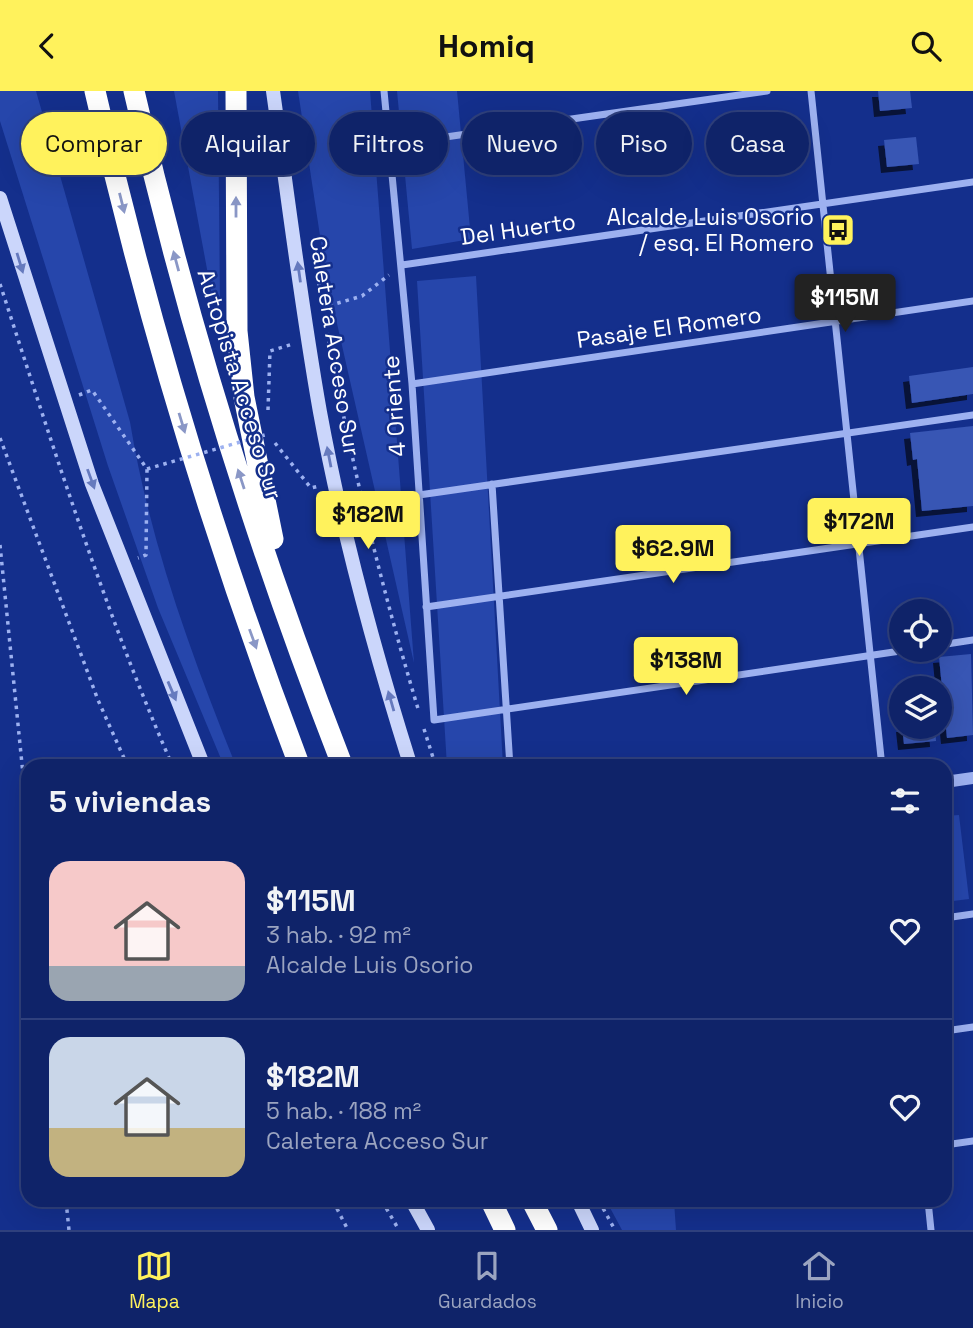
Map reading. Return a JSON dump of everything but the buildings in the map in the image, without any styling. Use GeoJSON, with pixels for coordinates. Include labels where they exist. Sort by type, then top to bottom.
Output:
{"type":"FeatureCollection","features":[{"type":"Feature","properties":{"kind":"highway"},"geometry":{"type":"LineString","coordinates":[[93,91],[145,294],[198,476],[240,604],[297,759]]}},
{"type":"Feature","properties":{"kind":"highway","name":"Autopista Acceso Sur"},"geometry":{"type":"LineString","coordinates":[[134,91],[189,308],[241,479],[340,759]]}},
{"type":"Feature","properties":{"kind":"highway"},"geometry":{"type":"LineString","coordinates":[[236,91],[236,290],[240,365],[253,443],[295,637]]}},
{"type":"Feature","properties":{"kind":"highway"},"geometry":{"type":"LineString","coordinates":[[494,1207],[505,1230]]}},
{"type":"Feature","properties":{"kind":"highway"},"geometry":{"type":"LineString","coordinates":[[535,1207],[547,1230]]}},
{"type":"Feature","properties":{"kind":"main road","name":"Caletera Acceso Sur"},"geometry":{"type":"LineString","coordinates":[[273,91],[309,339],[350,551],[409,759]]}},
{"type":"Feature","properties":{"kind":"main road"},"geometry":{"type":"LineString","coordinates":[[0,198],[92,484],[201,759]]}},
{"type":"Feature","properties":{"kind":"main road"},"geometry":{"type":"LineString","coordinates":[[415,1207],[428,1230]]}},
{"type":"Feature","properties":{"kind":"main road"},"geometry":{"type":"LineString","coordinates":[[581,1207],[592,1230]]}},
{"type":"Feature","properties":{"kind":"street","name":"4 Oriente"},"geometry":{"type":"LineString","coordinates":[[384,91],[386,112]]}},
{"type":"Feature","properties":{"kind":"street"},"geometry":{"type":"LineString","coordinates":[[448,137],[767,91]]}},
{"type":"Feature","properties":{"kind":"street"},"geometry":{"type":"LineString","coordinates":[[811,91],[881,759]]}},
{"type":"Feature","properties":{"kind":"street","name":"4 Oriente"},"geometry":{"type":"LineString","coordinates":[[393,175],[412,384],[434,719],[507,710]]}},
{"type":"Feature","properties":{"kind":"street","name":"Del Huerto"},"geometry":{"type":"LineString","coordinates":[[402,265],[973,182]]}},
{"type":"Feature","properties":{"kind":"street","name":"Pasaje El Romero"},"geometry":{"type":"LineString","coordinates":[[412,384],[973,301]]}},
{"type":"Feature","properties":{"kind":"street"},"geometry":{"type":"LineString","coordinates":[[419,495],[973,415]]}},
{"type":"Feature","properties":{"kind":"street"},"geometry":{"type":"LineString","coordinates":[[492,484],[510,759]]}},
{"type":"Feature","properties":{"kind":"street"},"geometry":{"type":"LineString","coordinates":[[426,607],[973,527]]}},
{"type":"Feature","properties":{"kind":"street"},"geometry":{"type":"LineString","coordinates":[[952,644],[973,641]]}},
{"type":"Feature","properties":{"kind":"street"},"geometry":{"type":"LineString","coordinates":[[507,710],[889,653]]}},
{"type":"Feature","properties":{"kind":"street"},"geometry":{"type":"LineString","coordinates":[[952,781],[973,778]]}},
{"type":"Feature","properties":{"kind":"street"},"geometry":{"type":"LineString","coordinates":[[952,917],[973,913]]}},
{"type":"Feature","properties":{"kind":"street"},"geometry":{"type":"LineString","coordinates":[[952,1030],[973,1027]]}},
{"type":"Feature","properties":{"kind":"street"},"geometry":{"type":"LineString","coordinates":[[952,1144],[973,1141]]}},
{"type":"Feature","properties":{"kind":"street"},"geometry":{"type":"LineString","coordinates":[[929,1207],[931,1230]]}},
{"type":"Feature","properties":{"kind":"path"},"geometry":{"type":"LineString","coordinates":[[315,263],[360,489],[434,759]]}},
{"type":"Feature","properties":{"kind":"path"},"geometry":{"type":"LineString","coordinates":[[305,313],[362,296],[402,265]]}},
{"type":"Feature","properties":{"kind":"path"},"geometry":{"type":"LineString","coordinates":[[0,284],[96,572],[170,759]]}},
{"type":"Feature","properties":{"kind":"path"},"geometry":{"type":"LineString","coordinates":[[268,420],[270,351],[309,339]]}},
{"type":"Feature","properties":{"kind":"path"},"geometry":{"type":"LineString","coordinates":[[95,395],[147,469],[146,547]]}},
{"type":"Feature","properties":{"kind":"path"},"geometry":{"type":"LineString","coordinates":[[147,469],[268,434],[311,488]]}},
{"type":"Feature","properties":{"kind":"path"},"geometry":{"type":"LineString","coordinates":[[0,438],[98,701],[124,759]]}},
{"type":"Feature","properties":{"kind":"path"},"geometry":{"type":"LineString","coordinates":[[0,545],[21,759]]}},
{"type":"Feature","properties":{"kind":"path"},"geometry":{"type":"LineString","coordinates":[[67,1207],[69,1230]]}},
{"type":"Feature","properties":{"kind":"path"},"geometry":{"type":"LineString","coordinates":[[336,1207],[348,1230]]}},
{"type":"Feature","properties":{"kind":"path"},"geometry":{"type":"LineString","coordinates":[[386,1207],[399,1230]]}},
{"type":"Feature","properties":{"kind":"path"},"geometry":{"type":"LineString","coordinates":[[602,1207],[615,1230]]}},
{"type":"Feature","properties":{"kind":"shaded area"},"geometry":{"type":"Polygon","coordinates":[[[0,91],[36,91],[42,112],[21,112],[21,175],[60,175],[130,422],[138,467],[160,554],[203,682],[233,759],[221,759],[158,608],[108,466],[0,121],[0,91]]]}},
{"type":"Feature","properties":{"kind":"shaded area"},"geometry":{"type":"Polygon","coordinates":[[[174,91],[218,91],[218,112],[181,112],[181,129],[174,91]]]}},
{"type":"Feature","properties":{"kind":"shaded area"},"geometry":{"type":"Polygon","coordinates":[[[298,91],[370,91],[372,112],[329,112],[329,175],[376,175],[414,663],[326,275],[311,175],[315,175],[315,112],[301,112],[298,91]]]}},
{"type":"Feature","properties":{"kind":"shaded area"},"geometry":{"type":"Polygon","coordinates":[[[397,91],[457,91],[462,175],[465,175],[471,239],[412,249],[405,175],[448,175],[448,112],[399,112],[397,91]]]}},
{"type":"Feature","properties":{"kind":"shaded area"},"geometry":{"type":"Polygon","coordinates":[[[190,175],[219,175],[220,306],[212,296],[190,175]]]}},
{"type":"Feature","properties":{"kind":"shaded area"},"geometry":{"type":"Polygon","coordinates":[[[476,276],[503,759],[447,759],[417,281],[476,276]]]}},
{"type":"Feature","properties":{"kind":"shaded area"},"geometry":{"type":"Polygon","coordinates":[[[959,815],[969,899],[952,901],[952,816],[959,815]]]}},
{"type":"Feature","properties":{"kind":"shaded area"},"geometry":{"type":"Polygon","coordinates":[[[610,1207],[674,1207],[676,1230],[622,1230],[610,1207]]]}},
{"type":"Feature","properties":{"kind":"place","name":"Alcalde Luis Osorio / esq. El Romero"},"geometry":{"type":"Point","coordinates":[838,230]}}]}
